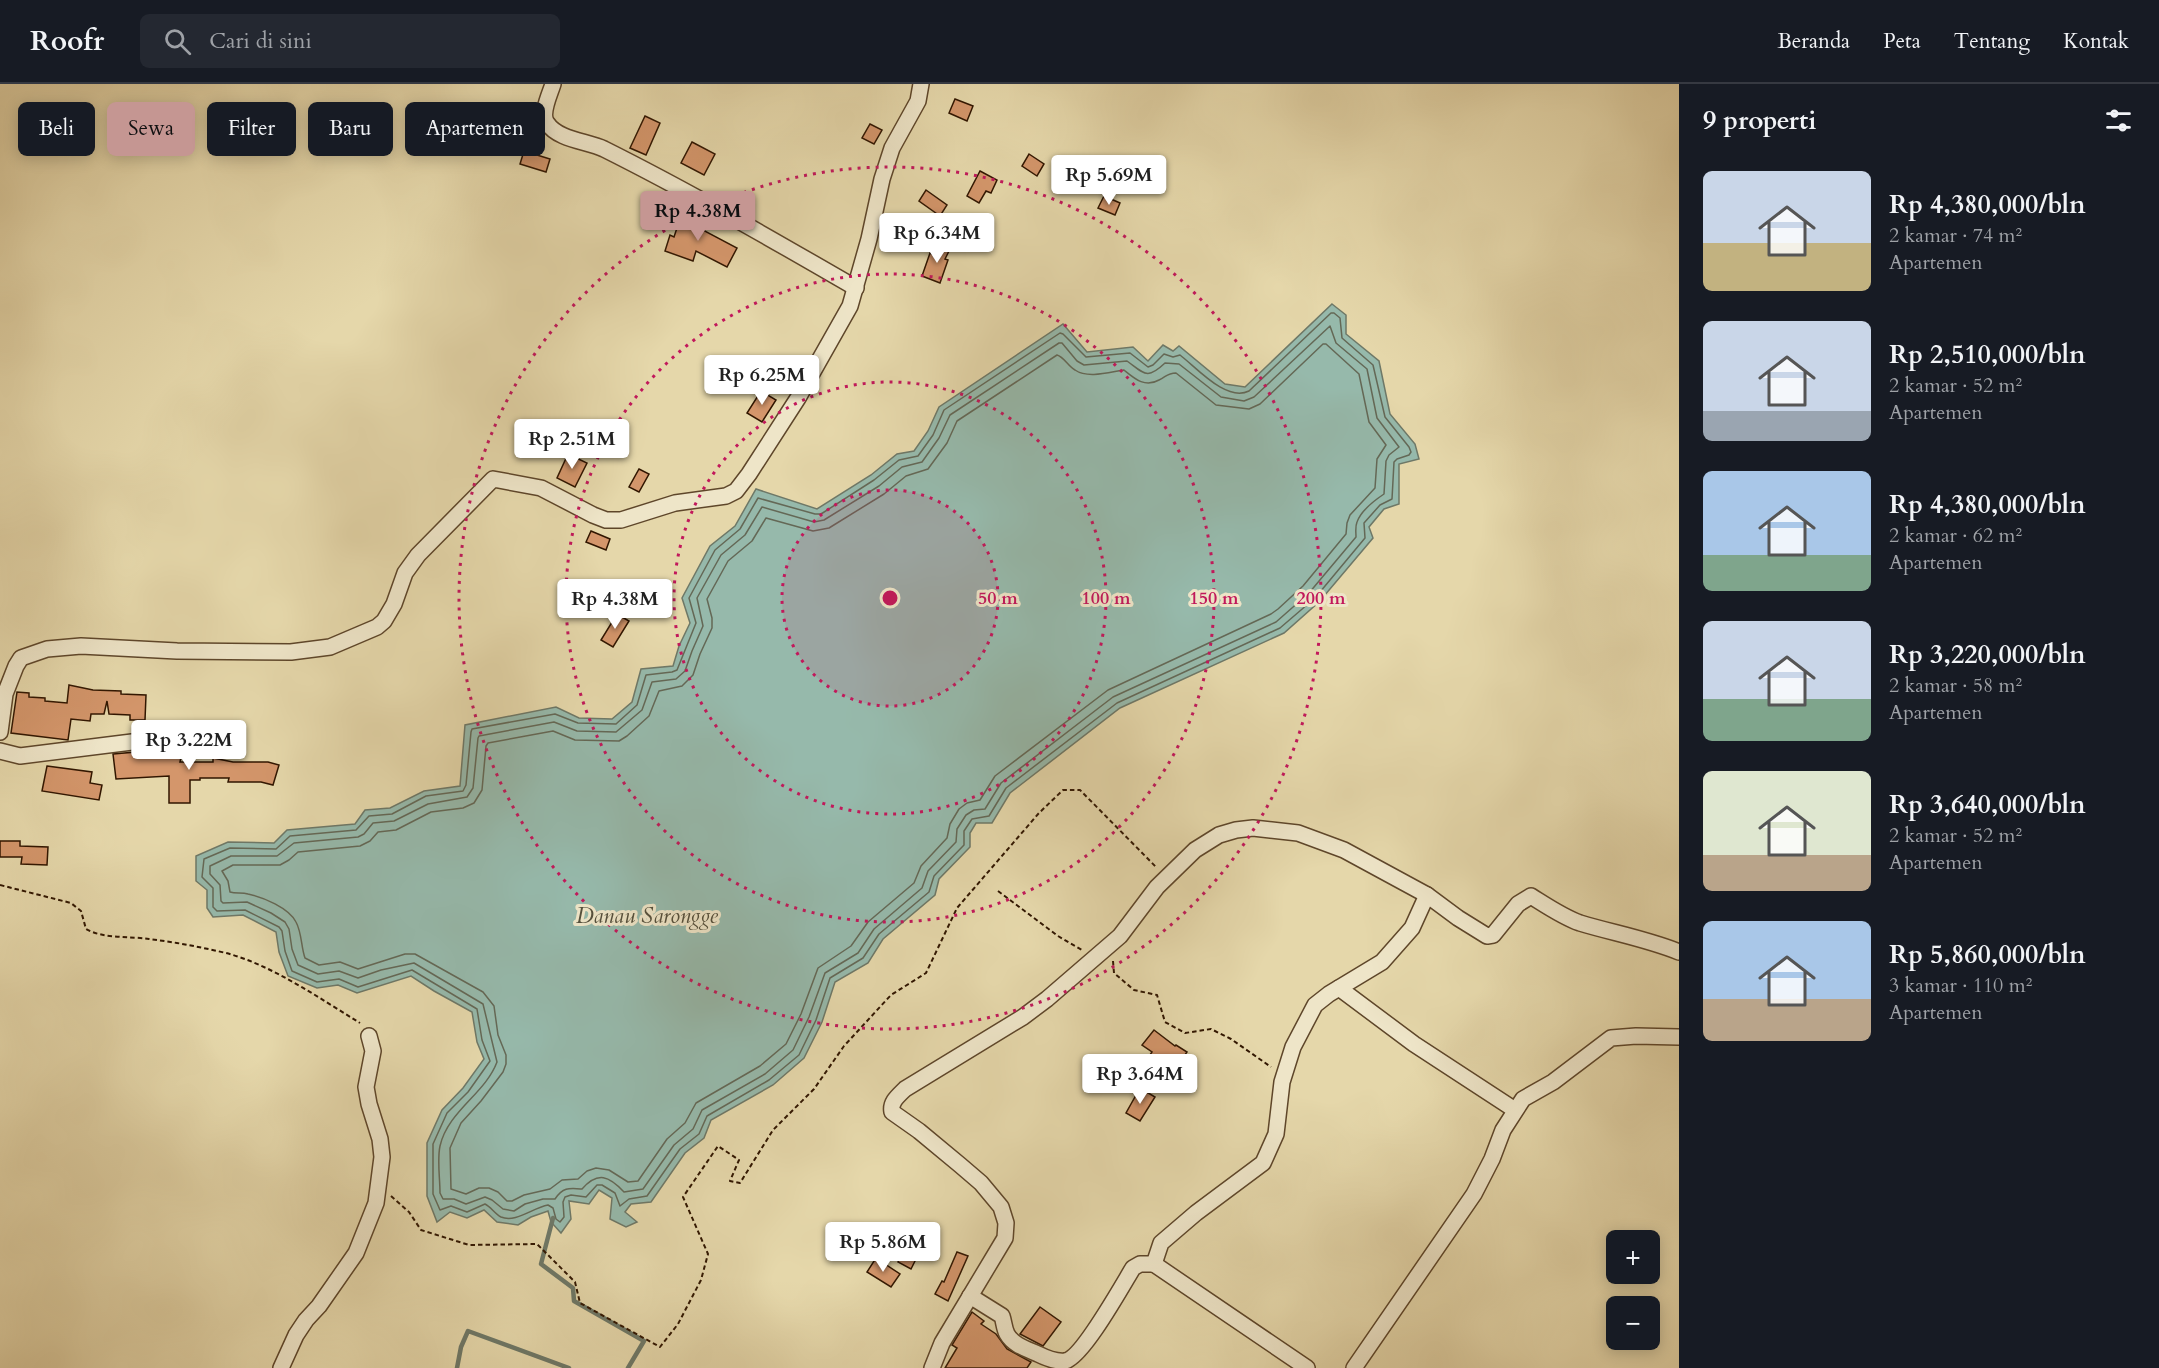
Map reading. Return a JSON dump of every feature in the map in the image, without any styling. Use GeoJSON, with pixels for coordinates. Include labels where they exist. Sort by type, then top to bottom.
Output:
{"type":"FeatureCollection","features":[{"type":"Feature","properties":{"kind":"street"},"geometry":{"type":"LineString","coordinates":[[553,84],[544,117],[547,124],[554,130],[602,148],[729,214],[856,288]]}},
{"type":"Feature","properties":{"kind":"street"},"geometry":{"type":"LineString","coordinates":[[0,732],[5,694],[16,666],[21,658],[47,649],[81,646],[177,651],[291,652],[330,647],[377,627],[384,621],[394,604],[405,573],[418,555],[493,479],[542,488],[606,520],[621,520],[675,503],[726,496],[736,491],[788,414],[850,306],[882,179],[892,148],[918,101],[921,84]]}},
{"type":"Feature","properties":{"kind":"street"},"geometry":{"type":"LineString","coordinates":[[0,751],[20,756],[140,741]]}},
{"type":"Feature","properties":{"kind":"street"},"geometry":{"type":"LineString","coordinates":[[932,1368],[942,1343],[1005,1238],[1006,1223],[1001,1207],[981,1184],[919,1131],[892,1112],[891,1107],[895,1099],[905,1089],[1023,1017],[1063,986],[1120,936],[1166,877],[1208,840],[1236,830],[1253,828],[1298,833],[1344,850],[1427,895],[1487,936],[1493,935],[1518,904],[1531,896],[1556,912],[1579,922],[1665,945],[1679,952]]}},
{"type":"Feature","properties":{"kind":"street"},"geometry":{"type":"LineString","coordinates":[[1154,1264],[1161,1243],[1196,1212],[1263,1163],[1276,1134],[1282,1082],[1293,1047],[1315,1005],[1382,962],[1399,945],[1418,918],[1427,895]]}},
{"type":"Feature","properties":{"kind":"street"},"geometry":{"type":"LineString","coordinates":[[1339,988],[1414,1044],[1515,1110]]}},
{"type":"Feature","properties":{"kind":"street"},"geometry":{"type":"LineString","coordinates":[[281,1368],[296,1335],[356,1253],[376,1203],[382,1157],[380,1139],[366,1087],[373,1051],[369,1036]]}},
{"type":"Feature","properties":{"kind":"street"},"geometry":{"type":"LineString","coordinates":[[1354,1368],[1474,1194],[1492,1159],[1503,1130],[1523,1099],[1553,1082],[1611,1038],[1679,1037]]}},
{"type":"Feature","properties":{"kind":"street"},"geometry":{"type":"LineString","coordinates":[[970,1296],[1002,1316],[1006,1333],[1022,1347],[1051,1360],[1065,1361],[1074,1357],[1092,1334],[1133,1268],[1140,1264],[1154,1264],[1306,1368]]}},
{"type":"Feature","properties":{"kind":"path"},"geometry":{"type":"LineString","coordinates":[[378,1184],[409,1212],[421,1230],[470,1245],[537,1245],[575,1282],[580,1303],[660,1347],[678,1324],[701,1280],[708,1254],[683,1197],[718,1146],[739,1160],[729,1181],[740,1184],[773,1130],[814,1089],[844,1046],[891,995],[926,973],[957,908],[1039,813],[1063,790],[1080,790],[1166,877]]}},
{"type":"Feature","properties":{"kind":"path"},"geometry":{"type":"LineString","coordinates":[[0,885],[71,903],[81,911],[86,929],[94,933],[147,938],[205,948],[260,965],[361,1024],[369,1036]]}},
{"type":"Feature","properties":{"kind":"path"},"geometry":{"type":"LineString","coordinates":[[998,891],[1071,945],[1095,958]]}},
{"type":"Feature","properties":{"kind":"path"},"geometry":{"type":"LineString","coordinates":[[1112,943],[1114,973],[1134,990],[1157,995],[1165,1022],[1185,1033],[1210,1029],[1231,1039],[1267,1066],[1286,1071]]}},
{"type":"Feature","properties":{"kind":"water","name":"Danau Sarongge"},"geometry":{"type":"Polygon","coordinates":[[[1332,304],[1346,315],[1346,334],[1379,361],[1390,414],[1415,444],[1419,459],[1399,464],[1399,504],[1384,509],[1369,527],[1373,538],[1319,602],[1284,633],[1120,708],[1010,793],[992,823],[976,823],[970,833],[970,847],[939,879],[935,895],[883,939],[868,963],[835,982],[822,1022],[804,1058],[773,1085],[711,1120],[704,1138],[685,1153],[651,1202],[631,1204],[625,1212],[637,1222],[626,1227],[610,1219],[612,1198],[599,1190],[589,1204],[569,1201],[571,1219],[561,1233],[551,1222],[548,1211],[518,1225],[497,1222],[484,1210],[467,1218],[450,1212],[437,1222],[427,1196],[427,1143],[442,1110],[463,1088],[484,1059],[477,1042],[472,1012],[411,976],[357,993],[338,985],[317,988],[288,976],[279,952],[276,932],[243,915],[213,917],[207,908],[207,890],[196,881],[196,856],[228,842],[274,843],[287,830],[355,824],[365,810],[390,808],[424,791],[460,786],[465,725],[556,707],[579,718],[612,719],[632,702],[641,669],[673,666],[690,623],[682,598],[710,546],[735,526],[756,489],[817,509],[871,475],[897,454],[914,451],[928,431],[939,407],[1063,324],[1087,352],[1133,347],[1148,361],[1163,345],[1173,351],[1179,346],[1225,384],[1245,387],[1332,304]]]}},
{"type":"Feature","properties":{"kind":"building"},"geometry":{"type":"Polygon","coordinates":[[[955,99],[973,106],[967,121],[949,113],[955,99]]]}},
{"type":"Feature","properties":{"kind":"building"},"geometry":{"type":"Polygon","coordinates":[[[645,116],[660,123],[646,155],[630,148],[645,116]]]}},
{"type":"Feature","properties":{"kind":"building"},"geometry":{"type":"Polygon","coordinates":[[[870,124],[882,130],[874,144],[862,138],[870,124]]]}},
{"type":"Feature","properties":{"kind":"building"},"geometry":{"type":"Polygon","coordinates":[[[692,142],[715,154],[704,175],[681,163],[692,142]]]}},
{"type":"Feature","properties":{"kind":"building"},"geometry":{"type":"Polygon","coordinates":[[[1029,154],[1044,164],[1037,176],[1022,166],[1029,154]]]}},
{"type":"Feature","properties":{"kind":"building"},"geometry":{"type":"Polygon","coordinates":[[[522,156],[540,156],[550,159],[546,172],[520,164],[522,156]]]}},
{"type":"Feature","properties":{"kind":"building"},"geometry":{"type":"Polygon","coordinates":[[[980,171],[997,180],[991,193],[986,191],[979,203],[967,196],[980,171]]]}},
{"type":"Feature","properties":{"kind":"building"},"geometry":{"type":"Polygon","coordinates":[[[926,190],[947,205],[940,216],[919,201],[926,190]]]}},
{"type":"Feature","properties":{"kind":"building"},"geometry":{"type":"Polygon","coordinates":[[[1104,196],[1120,203],[1115,215],[1098,208],[1104,196]]]}},
{"type":"Feature","properties":{"kind":"building"},"geometry":{"type":"Polygon","coordinates":[[[683,210],[701,216],[697,227],[737,248],[727,267],[696,251],[693,261],[665,251],[670,235],[674,237],[683,210]]]}},
{"type":"Feature","properties":{"kind":"building"},"geometry":{"type":"Polygon","coordinates":[[[891,216],[903,222],[895,237],[883,230],[891,216]]]}},
{"type":"Feature","properties":{"kind":"building"},"geometry":{"type":"Polygon","coordinates":[[[941,242],[951,247],[945,259],[948,260],[940,283],[922,276],[930,253],[934,255],[941,242]]]}},
{"type":"Feature","properties":{"kind":"building"},"geometry":{"type":"Polygon","coordinates":[[[761,391],[776,400],[762,422],[747,413],[761,391]]]}},
{"type":"Feature","properties":{"kind":"building"},"geometry":{"type":"Polygon","coordinates":[[[568,454],[587,463],[575,487],[557,478],[568,454]]]}},
{"type":"Feature","properties":{"kind":"building"},"geometry":{"type":"Polygon","coordinates":[[[639,469],[649,474],[639,492],[629,487],[639,469]]]}},
{"type":"Feature","properties":{"kind":"building"},"geometry":{"type":"Polygon","coordinates":[[[591,531],[610,539],[606,550],[586,542],[591,531]]]}},
{"type":"Feature","properties":{"kind":"building"},"geometry":{"type":"Polygon","coordinates":[[[617,614],[629,621],[613,647],[601,640],[617,614]]]}},
{"type":"Feature","properties":{"kind":"building"},"geometry":{"type":"Polygon","coordinates":[[[69,685],[93,690],[121,691],[121,694],[146,695],[145,720],[130,720],[130,715],[109,714],[107,701],[104,714],[91,714],[90,721],[71,719],[68,740],[11,733],[17,692],[29,693],[29,697],[45,698],[45,701],[67,703],[69,685]]]}},
{"type":"Feature","properties":{"kind":"building"},"geometry":{"type":"Polygon","coordinates":[[[183,748],[180,762],[213,762],[213,758],[233,762],[268,762],[279,765],[273,785],[261,782],[228,782],[229,778],[190,780],[190,803],[169,803],[169,776],[116,779],[113,754],[183,748]]]}},
{"type":"Feature","properties":{"kind":"building"},"geometry":{"type":"Polygon","coordinates":[[[47,766],[92,772],[90,783],[102,785],[99,800],[42,791],[47,766]]]}},
{"type":"Feature","properties":{"kind":"building"},"geometry":{"type":"Polygon","coordinates":[[[0,841],[20,841],[20,846],[48,847],[47,865],[21,864],[22,857],[0,857],[0,841]]]}},
{"type":"Feature","properties":{"kind":"building"},"geometry":{"type":"Polygon","coordinates":[[[1154,1030],[1187,1052],[1173,1072],[1161,1064],[1149,1082],[1137,1074],[1152,1052],[1142,1045],[1154,1030]]]}},
{"type":"Feature","properties":{"kind":"building"},"geometry":{"type":"Polygon","coordinates":[[[1140,1088],[1155,1097],[1140,1121],[1126,1113],[1140,1088]]]}},
{"type":"Feature","properties":{"kind":"building"},"geometry":{"type":"Polygon","coordinates":[[[910,1239],[923,1245],[911,1269],[898,1262],[910,1239]]]}},
{"type":"Feature","properties":{"kind":"building"},"geometry":{"type":"Polygon","coordinates":[[[957,1252],[968,1256],[948,1301],[935,1294],[942,1281],[944,1282],[957,1252]]]}},
{"type":"Feature","properties":{"kind":"building"},"geometry":{"type":"Polygon","coordinates":[[[876,1258],[900,1274],[891,1287],[867,1272],[876,1258]]]}},
{"type":"Feature","properties":{"kind":"building"},"geometry":{"type":"Polygon","coordinates":[[[1040,1307],[1061,1322],[1043,1346],[1020,1334],[1040,1307]]]}},
{"type":"Feature","properties":{"kind":"building"},"geometry":{"type":"Polygon","coordinates":[[[972,1312],[984,1321],[981,1324],[996,1334],[1007,1349],[1031,1362],[1027,1368],[945,1368],[957,1348],[952,1345],[972,1312]]]}},
{"type":"Feature","properties":{"kind":"waterway"},"geometry":{"type":"LineString","coordinates":[[553,1218],[541,1264],[573,1288],[574,1301],[644,1341],[628,1368]]}},
{"type":"Feature","properties":{"kind":"waterway"},"geometry":{"type":"LineString","coordinates":[[457,1368],[461,1347],[468,1331],[569,1368]]}}]}
